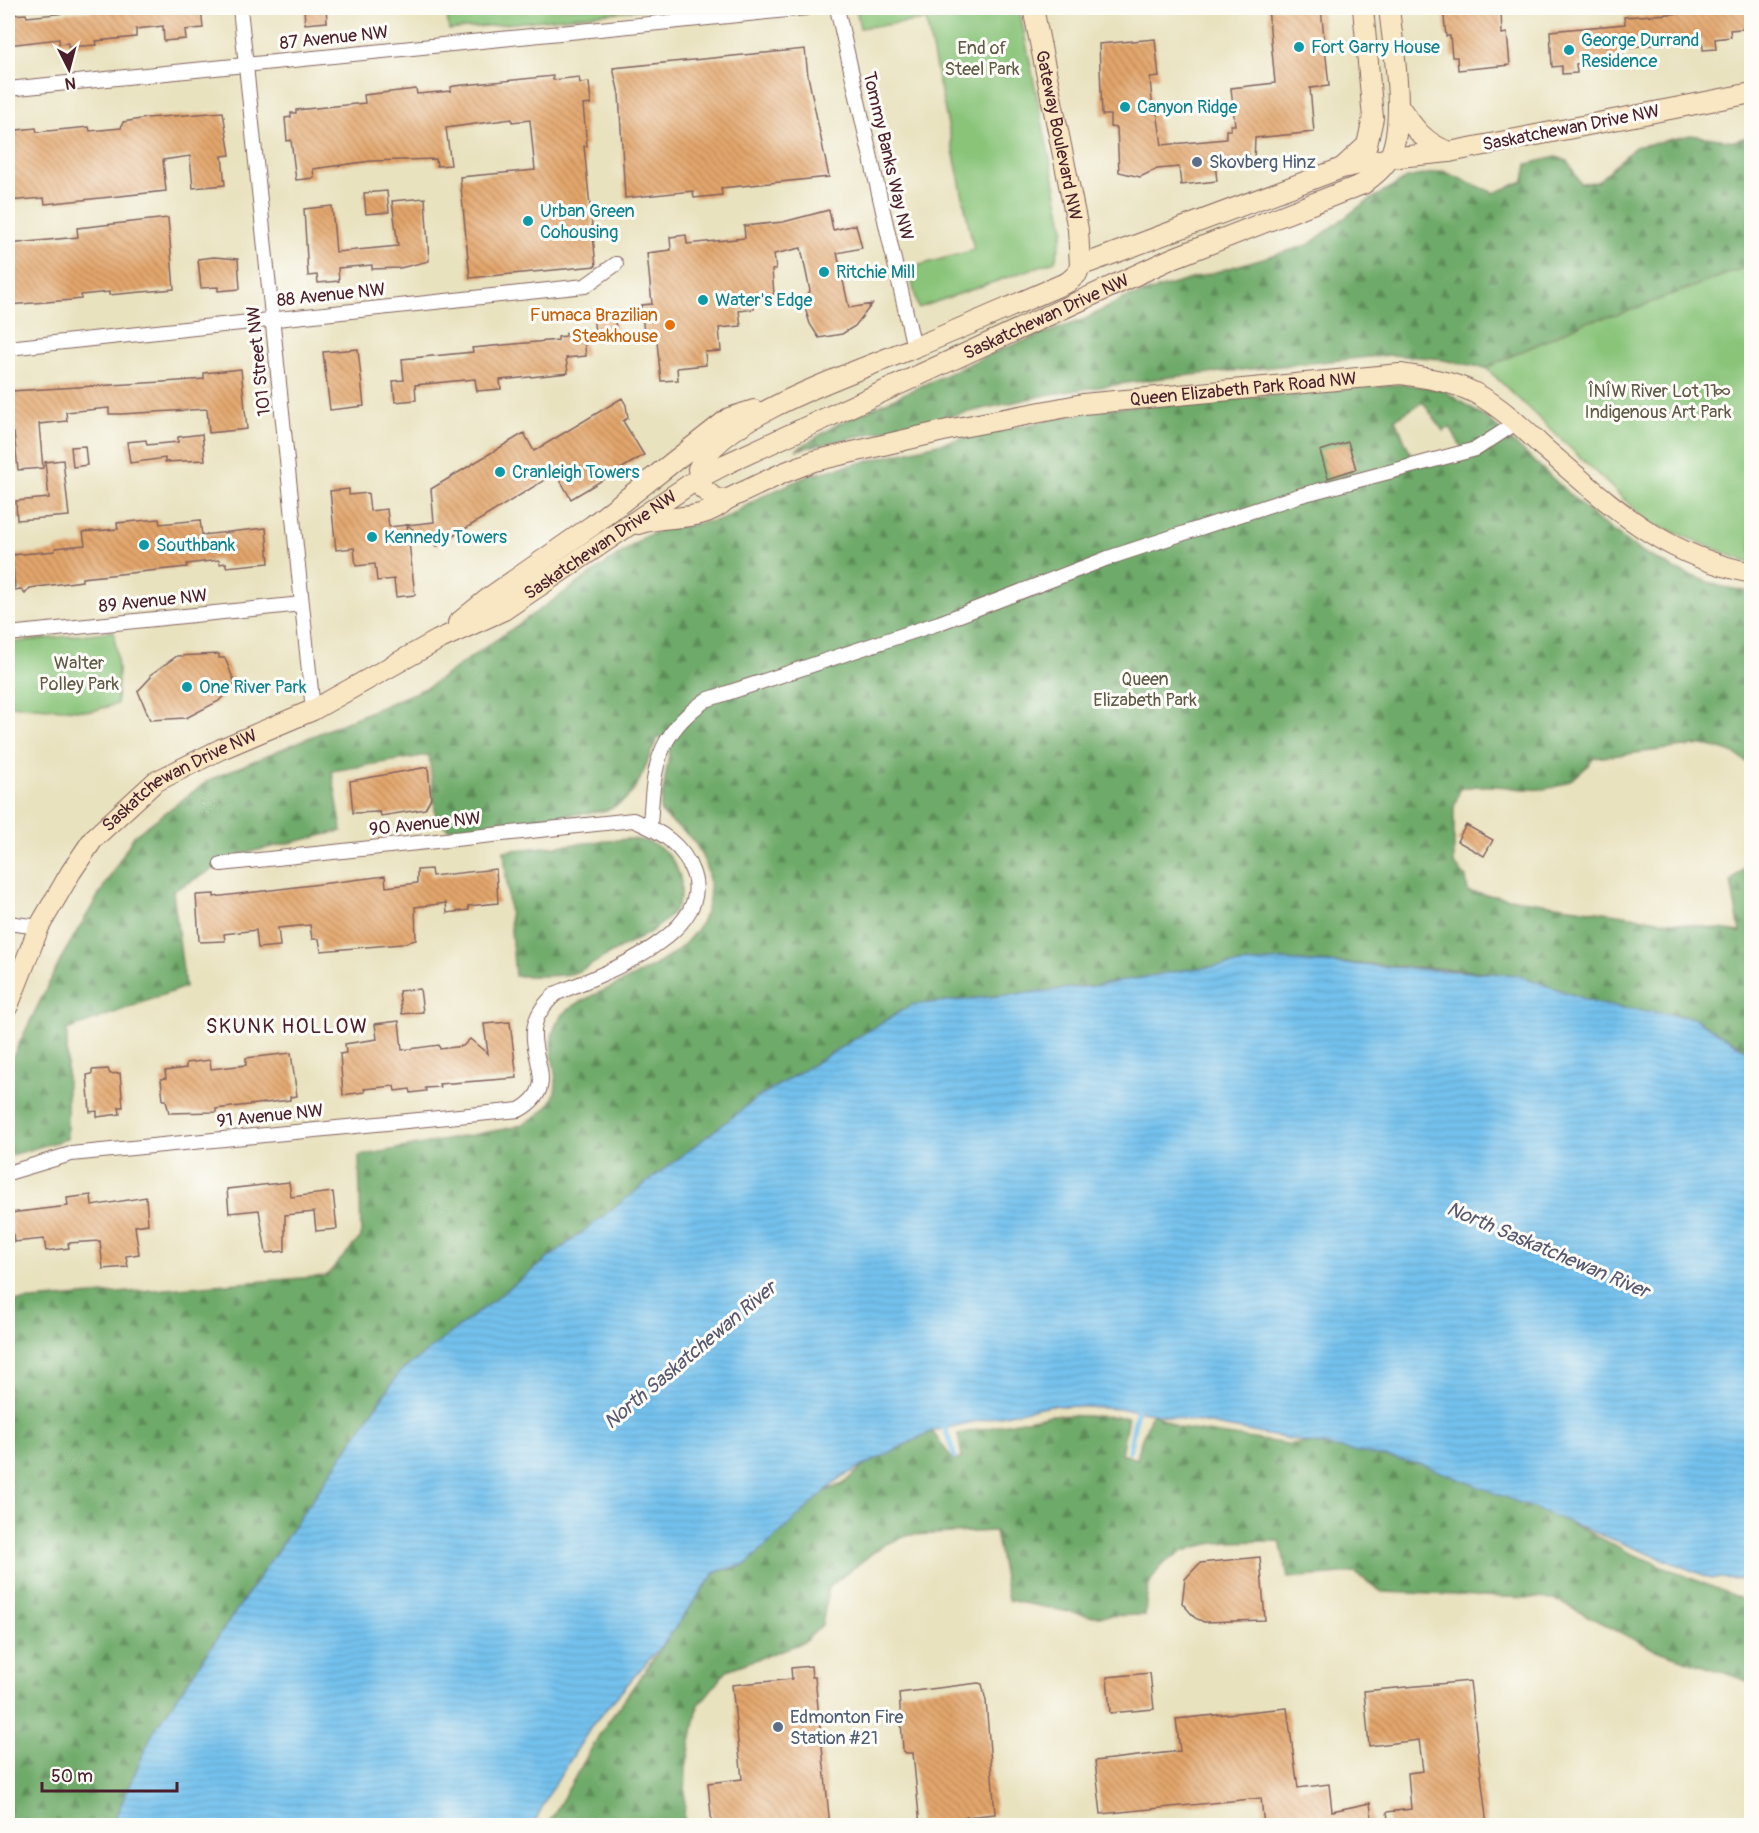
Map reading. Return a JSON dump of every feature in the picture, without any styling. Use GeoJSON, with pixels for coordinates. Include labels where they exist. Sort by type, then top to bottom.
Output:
{"type":"FeatureCollection","features":[{"type":"Feature","properties":{"kind":"main road","name":"Gateway Boulevard NW"},"geometry":{"type":"LineString","coordinates":[[1032,8],[1078,229],[1080,266]]}},
{"type":"Feature","properties":{"kind":"main road"},"geometry":{"type":"LineString","coordinates":[[1342,168],[1367,145],[1372,125],[1371,88],[1363,8]]}},
{"type":"Feature","properties":{"kind":"main road"},"geometry":{"type":"LineString","coordinates":[[1389,8],[1398,105],[1394,142],[1389,158]]}},
{"type":"Feature","properties":{"kind":"main road","name":"Saskatchewan Drive NW"},"geometry":{"type":"LineString","coordinates":[[438,640],[490,597],[593,525],[729,418],[785,401],[1068,282],[1077,274],[1080,266],[1342,168],[1389,158],[1449,152],[1752,93]]}},
{"type":"Feature","properties":{"kind":"main road"},"geometry":{"type":"LineString","coordinates":[[1398,105],[1421,137],[1432,146],[1449,152]]}},
{"type":"Feature","properties":{"kind":"main road","name":"Saskatchewan Drive NW"},"geometry":{"type":"LineString","coordinates":[[8,1006],[39,927],[94,838],[155,782],[221,749],[313,710],[438,640],[504,610],[699,478],[1173,258],[1363,184],[1379,171],[1389,158]]}},
{"type":"Feature","properties":{"kind":"main road"},"geometry":{"type":"LineString","coordinates":[[1080,266],[1125,267],[1173,258]]}},
{"type":"Feature","properties":{"kind":"main road","name":"Queen Elizabeth Park Road NW"},"geometry":{"type":"LineString","coordinates":[[624,528],[661,519],[711,512],[726,500],[783,472],[814,461],[952,429],[1083,404],[1400,374],[1442,380],[1468,390],[1516,423],[1622,513],[1669,546],[1726,568],[1752,573]]}},
{"type":"Feature","properties":{"kind":"main road","name":"Saskatchewan Drive NW"},"geometry":{"type":"LineString","coordinates":[[699,478],[698,469],[708,452],[739,428],[785,401]]}},
{"type":"Feature","properties":{"kind":"main road"},"geometry":{"type":"LineString","coordinates":[[699,478],[709,495],[726,500]]}},
{"type":"Feature","properties":{"kind":"street","name":"101 Street NW"},"geometry":{"type":"LineString","coordinates":[[240,8],[313,710]]}},
{"type":"Feature","properties":{"kind":"street","name":"87 Avenue NW"},"geometry":{"type":"LineString","coordinates":[[8,88],[807,8]]}},
{"type":"Feature","properties":{"kind":"street","name":"Tommy Banks Way NW"},"geometry":{"type":"LineString","coordinates":[[837,8],[914,348]]}},
{"type":"Feature","properties":{"kind":"street","name":"88 Avenue NW"},"geometry":{"type":"LineString","coordinates":[[8,348],[585,286],[616,264]]}},
{"type":"Feature","properties":{"kind":"street"},"geometry":{"type":"LineString","coordinates":[[650,827],[652,793],[659,750],[686,716],[706,700],[939,622],[1108,558],[1298,496],[1476,449],[1516,423]]}},
{"type":"Feature","properties":{"kind":"street","name":"89 Avenue NW"},"geometry":{"type":"LineString","coordinates":[[8,634],[302,604]]}},
{"type":"Feature","properties":{"kind":"street","name":"90 Avenue NW"},"geometry":{"type":"LineString","coordinates":[[220,864],[633,820],[650,827]]}},
{"type":"Feature","properties":{"kind":"street","name":"91 Avenue NW"},"geometry":{"type":"LineString","coordinates":[[8,1173],[71,1154],[510,1112],[528,1105],[535,1097],[542,1079],[532,1035],[536,1017],[547,1001],[557,993],[649,950],[673,933],[689,915],[696,890],[690,863],[673,841],[650,827]]}},
{"type":"Feature","properties":{"kind":"street"},"geometry":{"type":"LineString","coordinates":[[8,922],[39,927]]}},
{"type":"Feature","properties":{"kind":"green space"},"geometry":{"type":"Polygon","coordinates":[[[446,8],[657,8],[449,30],[446,8]]]}},
{"type":"Feature","properties":{"kind":"green space","name":"End of Steel Park"},"geometry":{"type":"Polygon","coordinates":[[[856,8],[1019,8],[1064,229],[1055,261],[918,308],[909,268],[974,250],[926,20],[860,28],[856,8]]]}},
{"type":"Feature","properties":{"kind":"green space"},"geometry":{"type":"Polygon","coordinates":[[[1691,135],[1734,141],[1751,136],[1751,265],[1621,314],[1586,322],[1486,368],[1432,358],[1389,355],[1162,378],[1051,394],[796,450],[838,424],[1002,349],[1085,319],[1123,299],[1308,245],[1363,204],[1407,178],[1443,171],[1494,193],[1524,181],[1527,164],[1556,157],[1568,161],[1580,183],[1597,182],[1635,147],[1691,135]]]}},
{"type":"Feature","properties":{"kind":"green space","name":"ÎNÎW River Lot 11∞ Indigenous Art Park"},"geometry":{"type":"Polygon","coordinates":[[[1751,265],[1751,564],[1647,521],[1486,368],[1586,322],[1621,314],[1751,265]]]}},
{"type":"Feature","properties":{"kind":"green space","name":"Queen Elizabeth Park"},"geometry":{"type":"Polygon","coordinates":[[[1404,384],[1443,390],[1489,420],[1599,521],[1637,549],[1674,569],[1719,586],[1751,592],[1751,769],[1736,755],[1702,745],[1594,758],[1578,775],[1562,784],[1546,789],[1479,786],[1460,789],[1454,807],[1454,864],[1466,877],[1468,892],[1740,932],[1731,881],[1751,861],[1751,1053],[1694,1018],[1598,1004],[1518,975],[1448,969],[1281,960],[1190,969],[1094,986],[911,1005],[757,1098],[399,1373],[153,1732],[112,1825],[8,1825],[8,1302],[326,1276],[361,1237],[359,1156],[515,1127],[538,1115],[550,1103],[555,1090],[553,1033],[560,1018],[580,1002],[658,964],[685,943],[705,914],[710,889],[705,864],[698,848],[690,837],[660,810],[670,748],[659,736],[634,790],[617,805],[604,811],[448,829],[436,818],[429,755],[332,771],[342,831],[241,854],[173,891],[185,987],[67,1030],[67,1139],[8,1156],[8,1066],[63,955],[134,836],[209,780],[428,687],[646,536],[665,529],[724,519],[761,497],[810,475],[975,435],[1104,409],[1404,384]],[[1423,402],[1395,419],[1416,465],[1464,452],[1450,427],[1443,431],[1423,402]]]}},
{"type":"Feature","properties":{"kind":"green space","name":"Walter Polley Park"},"geometry":{"type":"Polygon","coordinates":[[[114,631],[118,669],[117,704],[92,711],[8,705],[8,643],[114,631]]]}},
{"type":"Feature","properties":{"kind":"green space"},"geometry":{"type":"Polygon","coordinates":[[[628,839],[642,840],[660,848],[674,863],[681,880],[681,896],[675,909],[666,920],[653,930],[591,965],[570,974],[515,976],[504,851],[628,839]]]}},
{"type":"Feature","properties":{"kind":"green space"},"geometry":{"type":"Polygon","coordinates":[[[1152,1413],[1179,1428],[1288,1444],[1322,1442],[1401,1456],[1550,1513],[1628,1552],[1751,1603],[1751,1682],[1653,1649],[1554,1599],[1382,1592],[1355,1573],[1288,1578],[1280,1541],[1226,1542],[1191,1548],[1176,1555],[1163,1565],[1152,1579],[1147,1591],[1145,1615],[1090,1616],[1008,1600],[995,1531],[909,1535],[883,1545],[829,1587],[822,1625],[804,1642],[727,1670],[698,1706],[686,1768],[684,1825],[547,1826],[601,1732],[716,1571],[745,1565],[798,1512],[825,1491],[843,1484],[865,1465],[932,1431],[954,1461],[962,1458],[958,1434],[1051,1415],[1128,1417],[1121,1454],[1137,1459],[1152,1413]]]}},
{"type":"Feature","properties":{"kind":"water","name":"North Saskatchewan River"},"geometry":{"type":"Polygon","coordinates":[[[1281,960],[1518,975],[1598,1004],[1694,1018],[1751,1053],[1751,1579],[1711,1578],[1421,1464],[1137,1410],[1050,1405],[932,1431],[841,1477],[745,1565],[716,1571],[667,1639],[593,1724],[547,1797],[534,1825],[112,1825],[153,1732],[399,1373],[757,1098],[911,1005],[1094,986],[1190,969],[1281,960]]]}},
{"type":"Feature","properties":{"kind":"building"},"geometry":{"type":"Polygon","coordinates":[[[116,8],[201,8],[203,28],[185,30],[186,39],[164,41],[163,26],[136,29],[136,37],[96,41],[97,45],[68,47],[68,43],[59,44],[59,39],[8,45],[8,15],[26,14],[27,17],[116,8]]]}},
{"type":"Feature","properties":{"kind":"building"},"geometry":{"type":"Polygon","coordinates":[[[304,8],[326,8],[327,22],[305,24],[304,8]]]}},
{"type":"Feature","properties":{"kind":"building"},"geometry":{"type":"Polygon","coordinates":[[[1268,8],[1321,8],[1329,86],[1310,88],[1314,132],[1255,138],[1254,161],[1215,163],[1217,181],[1181,185],[1179,167],[1157,169],[1140,177],[1119,172],[1117,128],[1110,127],[1110,115],[1102,115],[1099,44],[1155,39],[1159,77],[1150,78],[1153,113],[1157,112],[1162,145],[1226,139],[1226,130],[1231,130],[1231,125],[1235,125],[1231,88],[1275,83],[1268,8]]]}},
{"type":"Feature","properties":{"kind":"building"},"geometry":{"type":"Polygon","coordinates":[[[1443,8],[1496,8],[1496,13],[1501,12],[1502,34],[1507,33],[1510,65],[1458,70],[1457,57],[1452,57],[1450,36],[1446,36],[1443,8]]]}},
{"type":"Feature","properties":{"kind":"building"},"geometry":{"type":"Polygon","coordinates":[[[1698,8],[1752,8],[1752,28],[1730,30],[1731,37],[1715,39],[1716,49],[1703,50],[1702,40],[1621,48],[1622,57],[1576,64],[1577,73],[1562,74],[1562,66],[1552,67],[1550,31],[1625,24],[1624,17],[1699,12],[1698,8]]]}},
{"type":"Feature","properties":{"kind":"building"},"geometry":{"type":"Polygon","coordinates":[[[805,49],[808,76],[829,177],[721,188],[722,195],[694,198],[693,191],[625,198],[619,94],[613,68],[805,49]]]}},
{"type":"Feature","properties":{"kind":"building"},"geometry":{"type":"Polygon","coordinates":[[[553,76],[553,80],[579,77],[580,83],[589,82],[591,104],[583,105],[587,146],[584,146],[596,266],[470,278],[460,177],[535,170],[530,120],[512,122],[512,119],[446,128],[451,165],[437,166],[436,159],[371,161],[313,169],[314,178],[296,180],[291,140],[287,141],[285,118],[291,117],[291,113],[296,113],[296,110],[365,103],[364,95],[416,89],[417,94],[451,91],[451,87],[454,86],[553,76]]]}},
{"type":"Feature","properties":{"kind":"building"},"geometry":{"type":"Polygon","coordinates":[[[223,112],[230,155],[222,156],[225,185],[193,188],[190,156],[163,160],[166,191],[45,204],[44,198],[8,201],[8,135],[17,134],[17,130],[36,128],[37,132],[89,127],[90,131],[121,128],[123,122],[147,118],[223,112]]]}},
{"type":"Feature","properties":{"kind":"building"},"geometry":{"type":"Polygon","coordinates":[[[387,191],[389,212],[366,214],[364,193],[387,191]]]}},
{"type":"Feature","properties":{"kind":"building"},"geometry":{"type":"Polygon","coordinates":[[[425,198],[429,261],[400,268],[372,269],[372,265],[338,268],[339,281],[318,283],[317,275],[308,276],[304,209],[332,206],[336,252],[398,246],[392,201],[425,198]]]}},
{"type":"Feature","properties":{"kind":"building","name":"Water's Edge"},"geometry":{"type":"Polygon","coordinates":[[[829,210],[833,230],[856,225],[862,248],[837,253],[849,308],[872,304],[855,326],[842,334],[819,338],[810,324],[805,308],[804,300],[810,291],[801,248],[774,254],[776,269],[772,270],[774,294],[753,296],[754,309],[739,311],[741,326],[719,328],[721,351],[705,352],[706,365],[677,368],[678,380],[661,381],[656,332],[644,333],[641,305],[652,304],[647,253],[671,250],[670,237],[686,235],[687,244],[745,238],[744,226],[783,222],[829,210]]]}},
{"type":"Feature","properties":{"kind":"building"},"geometry":{"type":"Polygon","coordinates":[[[168,218],[174,289],[109,295],[109,292],[81,295],[81,299],[8,305],[8,244],[78,237],[77,228],[168,218]]]}},
{"type":"Feature","properties":{"kind":"building"},"geometry":{"type":"Polygon","coordinates":[[[214,257],[238,259],[240,289],[218,291],[218,287],[201,288],[198,259],[214,257]]]}},
{"type":"Feature","properties":{"kind":"building"},"geometry":{"type":"Polygon","coordinates":[[[614,313],[617,337],[596,340],[593,316],[614,313]]]}},
{"type":"Feature","properties":{"kind":"building"},"geometry":{"type":"Polygon","coordinates":[[[583,331],[586,356],[566,358],[568,373],[500,380],[501,389],[477,391],[475,379],[415,385],[416,400],[395,402],[393,381],[404,380],[402,359],[473,352],[472,348],[558,340],[558,337],[566,336],[566,333],[583,331]]]}},
{"type":"Feature","properties":{"kind":"building"},"geometry":{"type":"Polygon","coordinates":[[[358,349],[364,406],[330,410],[323,352],[358,349]]]}},
{"type":"Feature","properties":{"kind":"building"},"geometry":{"type":"Polygon","coordinates":[[[241,369],[247,429],[209,433],[207,409],[121,414],[109,414],[109,408],[66,412],[67,421],[39,424],[43,468],[18,470],[14,433],[8,433],[8,394],[11,394],[11,391],[204,379],[204,373],[241,369]]]}},
{"type":"Feature","properties":{"kind":"building","name":"Cranleigh Towers"},"geometry":{"type":"Polygon","coordinates":[[[622,398],[626,405],[628,418],[623,421],[644,455],[571,499],[556,473],[437,546],[407,525],[434,522],[431,489],[524,433],[534,451],[622,398]]]}},
{"type":"Feature","properties":{"kind":"building"},"geometry":{"type":"Polygon","coordinates":[[[202,434],[205,460],[165,462],[165,458],[130,463],[127,442],[146,440],[147,445],[178,442],[178,437],[202,434]]]}},
{"type":"Feature","properties":{"kind":"building"},"geometry":{"type":"Polygon","coordinates":[[[1348,442],[1356,469],[1328,478],[1320,451],[1348,442]]]}},
{"type":"Feature","properties":{"kind":"building"},"geometry":{"type":"Polygon","coordinates":[[[85,446],[87,465],[73,467],[71,447],[85,446]]]}},
{"type":"Feature","properties":{"kind":"building"},"geometry":{"type":"Polygon","coordinates":[[[63,460],[69,516],[17,520],[16,501],[49,498],[45,462],[63,460]]]}},
{"type":"Feature","properties":{"kind":"building","name":"Cranleigh Towers"},"geometry":{"type":"Polygon","coordinates":[[[349,489],[349,495],[368,493],[370,511],[387,509],[389,527],[407,525],[415,595],[396,597],[394,579],[377,581],[375,564],[356,566],[354,548],[336,550],[330,491],[349,489]]]}},
{"type":"Feature","properties":{"kind":"building"},"geometry":{"type":"Polygon","coordinates":[[[159,519],[160,524],[200,520],[202,535],[266,528],[269,563],[226,567],[226,563],[220,564],[219,560],[187,564],[187,567],[82,578],[82,581],[30,588],[25,594],[21,589],[15,590],[12,555],[55,551],[55,548],[85,545],[83,532],[118,529],[117,523],[159,519]]]}},
{"type":"Feature","properties":{"kind":"building","name":"One River Park"},"geometry":{"type":"Polygon","coordinates":[[[219,654],[219,658],[225,658],[235,683],[219,701],[186,718],[150,720],[138,691],[151,677],[150,675],[177,656],[219,654]]]}},
{"type":"Feature","properties":{"kind":"building"},"geometry":{"type":"Polygon","coordinates":[[[428,767],[431,798],[425,809],[381,816],[380,812],[353,813],[350,781],[428,767]]]}},
{"type":"Feature","properties":{"kind":"building"},"geometry":{"type":"Polygon","coordinates":[[[1466,825],[1493,840],[1484,856],[1457,841],[1466,825]]]}},
{"type":"Feature","properties":{"kind":"building"},"geometry":{"type":"Polygon","coordinates":[[[431,869],[432,876],[496,869],[498,903],[468,906],[469,910],[447,913],[446,903],[415,907],[416,940],[401,944],[321,951],[319,939],[312,939],[310,925],[278,928],[280,946],[258,948],[256,930],[224,934],[225,941],[200,942],[199,940],[196,895],[214,894],[214,897],[385,876],[386,887],[417,883],[417,870],[431,869]]]}},
{"type":"Feature","properties":{"kind":"building"},"geometry":{"type":"Polygon","coordinates":[[[420,989],[423,1012],[402,1014],[399,991],[420,989]]]}},
{"type":"Feature","properties":{"kind":"building"},"geometry":{"type":"Polygon","coordinates":[[[399,1021],[402,1050],[439,1045],[440,1049],[463,1046],[470,1039],[488,1054],[484,1024],[510,1022],[517,1078],[439,1084],[440,1087],[425,1088],[426,1091],[411,1093],[410,1089],[395,1091],[394,1086],[364,1089],[365,1092],[343,1095],[340,1054],[346,1053],[345,1044],[377,1039],[375,1024],[399,1021]]]}},
{"type":"Feature","properties":{"kind":"building"},"geometry":{"type":"Polygon","coordinates":[[[291,1053],[297,1096],[290,1097],[290,1100],[216,1109],[216,1112],[169,1113],[166,1100],[163,1100],[161,1079],[166,1078],[165,1071],[186,1068],[186,1063],[210,1060],[211,1069],[246,1065],[246,1058],[291,1053]]]}},
{"type":"Feature","properties":{"kind":"building"},"geometry":{"type":"Polygon","coordinates":[[[108,1069],[110,1074],[120,1073],[123,1107],[119,1107],[120,1114],[97,1117],[97,1111],[90,1112],[87,1075],[92,1074],[92,1070],[108,1069]]]}},
{"type":"Feature","properties":{"kind":"building"},"geometry":{"type":"Polygon","coordinates":[[[289,1182],[291,1197],[333,1192],[337,1229],[316,1231],[314,1212],[285,1215],[285,1251],[266,1253],[259,1210],[229,1213],[227,1189],[289,1182]]]}},
{"type":"Feature","properties":{"kind":"building"},"geometry":{"type":"Polygon","coordinates":[[[91,1195],[92,1206],[146,1197],[148,1224],[135,1226],[139,1254],[126,1256],[128,1267],[103,1269],[100,1241],[68,1243],[69,1248],[46,1251],[44,1239],[14,1242],[10,1213],[68,1206],[67,1198],[91,1195]]]}},
{"type":"Feature","properties":{"kind":"building"},"geometry":{"type":"Polygon","coordinates":[[[1260,1557],[1265,1620],[1204,1622],[1195,1618],[1182,1603],[1185,1579],[1200,1563],[1260,1557]]]}},
{"type":"Feature","properties":{"kind":"building","name":"Edmonton Fire Station #21"},"geometry":{"type":"Polygon","coordinates":[[[811,1666],[812,1677],[815,1677],[830,1826],[712,1826],[708,1783],[742,1779],[732,1685],[792,1679],[791,1668],[811,1666]]]}},
{"type":"Feature","properties":{"kind":"building"},"geometry":{"type":"Polygon","coordinates":[[[1150,1673],[1154,1709],[1110,1713],[1107,1677],[1150,1673]]]}},
{"type":"Feature","properties":{"kind":"building"},"geometry":{"type":"Polygon","coordinates":[[[1470,1681],[1487,1826],[1389,1826],[1387,1812],[1411,1809],[1408,1773],[1423,1771],[1419,1740],[1369,1746],[1364,1691],[1470,1681]]]}},
{"type":"Feature","properties":{"kind":"building"},"geometry":{"type":"Polygon","coordinates":[[[982,1684],[986,1701],[995,1814],[966,1817],[966,1826],[920,1826],[913,1753],[906,1753],[903,1750],[899,1693],[982,1684]]]}},
{"type":"Feature","properties":{"kind":"building"},"geometry":{"type":"Polygon","coordinates":[[[1287,1708],[1298,1788],[1329,1784],[1332,1811],[1370,1803],[1373,1826],[1264,1826],[1261,1798],[1101,1814],[1095,1761],[1180,1751],[1176,1719],[1287,1708]]]}},
{"type":"Feature","properties":{"kind":"waterway"},"geometry":{"type":"LineString","coordinates":[[1129,1452],[1137,1410]]}},
{"type":"Feature","properties":{"kind":"waterway"},"geometry":{"type":"LineString","coordinates":[[945,1428],[955,1457]]}},
{"type":"Feature","properties":{"kind":"place","name":"Fort Garry House"},"geometry":{"type":"Point","coordinates":[1299,47]}},
{"type":"Feature","properties":{"kind":"place","name":"George Durrand Residence"},"geometry":{"type":"Point","coordinates":[1569,50]}},
{"type":"Feature","properties":{"kind":"place","name":"Canyon Ridge"},"geometry":{"type":"Point","coordinates":[1125,107]}},
{"type":"Feature","properties":{"kind":"place","name":"Skovberg Hinz"},"geometry":{"type":"Point","coordinates":[1197,162]}},
{"type":"Feature","properties":{"kind":"place","name":"Urban Green Cohousing"},"geometry":{"type":"Point","coordinates":[528,221]}},
{"type":"Feature","properties":{"kind":"place","name":"Ritchie Mill"},"geometry":{"type":"Point","coordinates":[824,272]}},
{"type":"Feature","properties":{"kind":"place","name":"Water's Edge"},"geometry":{"type":"Point","coordinates":[703,300]}},
{"type":"Feature","properties":{"kind":"place","name":"Fumaca Brazilian Steakhouse"},"geometry":{"type":"Point","coordinates":[670,325]}},
{"type":"Feature","properties":{"kind":"place","name":"Cranleigh Towers"},"geometry":{"type":"Point","coordinates":[500,472]}},
{"type":"Feature","properties":{"kind":"place","name":"Kennedy Towers"},"geometry":{"type":"Point","coordinates":[372,537]}},
{"type":"Feature","properties":{"kind":"place","name":"Southbank"},"geometry":{"type":"Point","coordinates":[144,545]}},
{"type":"Feature","properties":{"kind":"place","name":"One River Park"},"geometry":{"type":"Point","coordinates":[187,687]}},
{"type":"Feature","properties":{"kind":"place","name":"Edmonton Fire Station #21"},"geometry":{"type":"Point","coordinates":[778,1727]}},
{"type":"Feature","properties":{"kind":"district","name":"SKUNK HOLLOW"},"geometry":{"type":"Point","coordinates":[287,1026]}}]}
